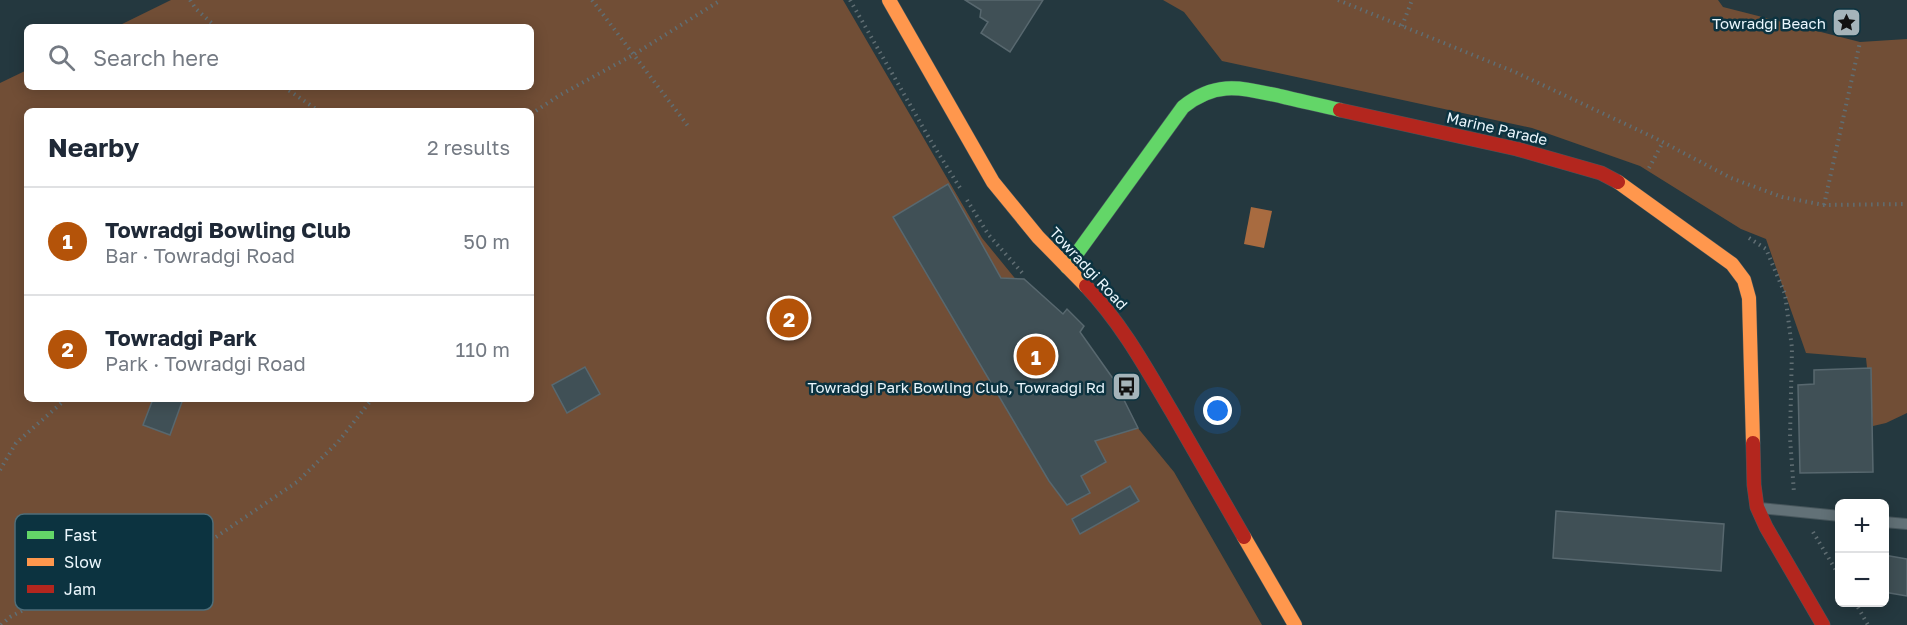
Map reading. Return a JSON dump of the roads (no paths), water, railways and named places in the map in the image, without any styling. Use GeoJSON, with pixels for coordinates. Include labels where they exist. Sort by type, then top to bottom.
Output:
{"type":"FeatureCollection","features":[{"type":"Feature","properties":{"kind":"street","name":"Towradgi Road"},"geometry":{"type":"LineString","coordinates":[[889,0],[993,182],[1038,237],[1101,302],[1123,330],[1295,625]]}},
{"type":"Feature","properties":{"kind":"street","name":"Marine Parade"},"geometry":{"type":"LineString","coordinates":[[1067,267],[1183,107],[1207,91],[1221,87],[1239,87],[1517,149],[1601,172],[1625,186],[1732,264],[1744,280],[1749,298],[1757,507]]}},
{"type":"Feature","properties":{"kind":"street"},"geometry":{"type":"LineString","coordinates":[[1757,507],[1766,527],[1823,625]]}},
{"type":"Feature","properties":{"kind":"lane"},"geometry":{"type":"LineString","coordinates":[[1757,507],[1835,516]]}},
{"type":"Feature","properties":{"kind":"lane"},"geometry":{"type":"LineString","coordinates":[[1889,522],[1907,524]]}},
{"type":"Feature","properties":{"kind":"place","name":"Towradgi Beach"},"geometry":{"type":"Point","coordinates":[1847,23]}},
{"type":"Feature","properties":{"kind":"place","name":"Towradgi Park"},"geometry":{"type":"Point","coordinates":[789,318]}},
{"type":"Feature","properties":{"kind":"place","name":"Towradgi Bowling Club"},"geometry":{"type":"Point","coordinates":[1036,356]}},
{"type":"Feature","properties":{"kind":"place","name":"Towradgi Park Bowling Club, Towradgi Rd"},"geometry":{"type":"Point","coordinates":[1126,387]}}]}
